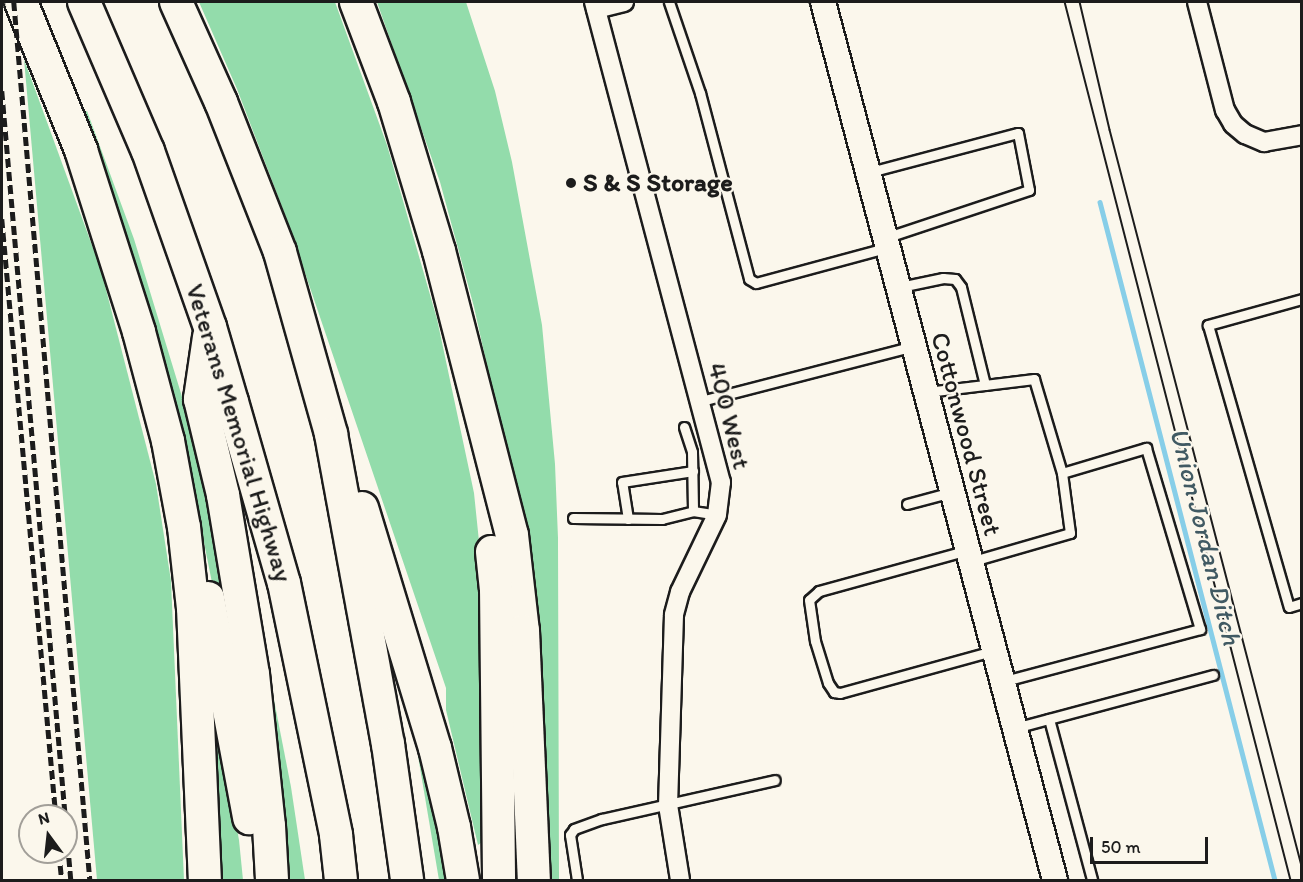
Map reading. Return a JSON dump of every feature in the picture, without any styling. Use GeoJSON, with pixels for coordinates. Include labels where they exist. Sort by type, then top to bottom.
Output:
{"type":"FeatureCollection","features":[{"type":"Feature","properties":{"kind":"highway"},"geometry":{"type":"LineString","coordinates":[[21,2],[81,150],[139,332],[201,562],[240,768],[258,880]]}},
{"type":"Feature","properties":{"kind":"highway","name":"Veterans Memorial Highway"},"geometry":{"type":"LineString","coordinates":[[84,2],[148,151],[210,327],[284,583],[336,835],[341,880]]}},
{"type":"Feature","properties":{"kind":"highway"},"geometry":{"type":"LineString","coordinates":[[176,2],[220,102],[280,252],[391,599],[431,736],[454,827],[463,880]]}},
{"type":"Feature","properties":{"kind":"highway"},"geometry":{"type":"LineString","coordinates":[[356,2],[394,102],[439,251],[512,536],[522,631],[534,880]]}},
{"type":"Feature","properties":{"kind":"highway"},"geometry":{"type":"LineString","coordinates":[[280,252],[331,434],[388,744],[407,880]]}},
{"type":"Feature","properties":{"kind":"highway"},"geometry":{"type":"LineString","coordinates":[[210,327],[200,399],[223,495],[253,674],[270,826],[272,880]]}},
{"type":"Feature","properties":{"kind":"highway"},"geometry":{"type":"LineString","coordinates":[[472,380],[496,588],[499,880]]}},
{"type":"Feature","properties":{"kind":"highway"},"geometry":{"type":"LineString","coordinates":[[168,441],[184,527],[192,597],[205,880]]}},
{"type":"Feature","properties":{"kind":"street"},"geometry":{"type":"LineString","coordinates":[[595,5],[624,2]]}},
{"type":"Feature","properties":{"kind":"street","name":"Cottonwood Street"},"geometry":{"type":"LineString","coordinates":[[823,2],[1055,880]]}},
{"type":"Feature","properties":{"kind":"street"},"geometry":{"type":"LineString","coordinates":[[1197,2],[1225,110],[1233,124],[1245,134],[1264,142],[1302,135]]}},
{"type":"Feature","properties":{"kind":"street","name":"400 West"},"geometry":{"type":"LineString","coordinates":[[595,5],[721,482],[717,515],[680,592],[674,615],[668,806],[680,880]]}},
{"type":"Feature","properties":{"kind":"lane"},"geometry":{"type":"LineString","coordinates":[[669,2],[700,93],[749,279],[756,283],[886,243],[1029,190],[1018,133],[868,173]]}},
{"type":"Feature","properties":{"kind":"lane"},"geometry":{"type":"LineString","coordinates":[[898,288],[943,278],[955,279],[961,287],[985,385]]}},
{"type":"Feature","properties":{"kind":"lane"},"geometry":{"type":"LineString","coordinates":[[1302,299],[1208,325],[1289,607],[1302,603]]}},
{"type":"Feature","properties":{"kind":"lane"},"geometry":{"type":"LineString","coordinates":[[700,401],[913,346]]}},
{"type":"Feature","properties":{"kind":"lane"},"geometry":{"type":"LineString","coordinates":[[926,392],[1034,379],[1062,473],[1070,533],[969,556],[909,566],[824,589],[814,594],[809,600],[808,608],[828,683],[834,692],[849,691],[994,651]]}},
{"type":"Feature","properties":{"kind":"lane"},"geometry":{"type":"LineString","coordinates":[[684,427],[692,452],[693,511]]}},
{"type":"Feature","properties":{"kind":"lane"},"geometry":{"type":"LineString","coordinates":[[1002,682],[1200,628],[1146,448],[1062,473]]}},
{"type":"Feature","properties":{"kind":"lane"},"geometry":{"type":"LineString","coordinates":[[628,519],[622,482],[693,471]]}},
{"type":"Feature","properties":{"kind":"lane"},"geometry":{"type":"LineString","coordinates":[[907,504],[952,492]]}},
{"type":"Feature","properties":{"kind":"lane"},"geometry":{"type":"LineString","coordinates":[[573,518],[662,519],[693,511],[717,515]]}},
{"type":"Feature","properties":{"kind":"lane"},"geometry":{"type":"LineString","coordinates":[[1015,728],[1212,675]]}},
{"type":"Feature","properties":{"kind":"lane"},"geometry":{"type":"LineString","coordinates":[[1049,719],[1092,880]]}},
{"type":"Feature","properties":{"kind":"lane"},"geometry":{"type":"LineString","coordinates":[[577,880],[570,835],[574,829],[602,819],[668,806],[775,780]]}},
{"type":"Feature","properties":{"kind":"green space"},"geometry":{"type":"Polygon","coordinates":[[[199,2],[335,2],[387,145],[437,319],[474,493],[486,609],[485,840],[478,845],[446,710],[446,688],[287,220],[237,89],[199,2]]]}},
{"type":"Feature","properties":{"kind":"green space"},"geometry":{"type":"Polygon","coordinates":[[[377,2],[466,2],[495,91],[512,162],[542,325],[555,464],[558,538],[559,880],[549,880],[540,698],[505,447],[474,307],[440,182],[377,2]]]}},
{"type":"Feature","properties":{"kind":"green space"},"geometry":{"type":"Polygon","coordinates":[[[24,59],[101,270],[156,484],[171,581],[184,880],[97,880],[24,59]]]}},
{"type":"Feature","properties":{"kind":"green space"},"geometry":{"type":"Polygon","coordinates":[[[87,111],[134,239],[183,400],[223,574],[233,632],[219,618],[193,487],[80,116],[87,111]]]}},
{"type":"Feature","properties":{"kind":"green space"},"geometry":{"type":"Polygon","coordinates":[[[266,659],[291,787],[305,880],[284,880],[266,659]]]}},
{"type":"Feature","properties":{"kind":"green space"},"geometry":{"type":"Polygon","coordinates":[[[211,700],[214,701],[239,840],[243,880],[221,880],[211,700]]]}},
{"type":"Feature","properties":{"kind":"green space"},"geometry":{"type":"Polygon","coordinates":[[[427,753],[451,880],[439,880],[418,756],[427,753]]]}},
{"type":"Feature","properties":{"kind":"waterway","name":"Union Jordan Ditch"},"geometry":{"type":"LineString","coordinates":[[1100,202],[1275,880]]}},
{"type":"Feature","properties":{"kind":"tram line"},"geometry":{"type":"LineString","coordinates":[[1065,2],[1291,880]]}},
{"type":"Feature","properties":{"kind":"tram line"},"geometry":{"type":"LineString","coordinates":[[1080,2],[1110,130],[1302,866]]}},
{"type":"Feature","properties":{"kind":"railway"},"geometry":{"type":"LineString","coordinates":[[14,2],[90,880]]}},
{"type":"Feature","properties":{"kind":"railway"},"geometry":{"type":"LineString","coordinates":[[2,91],[71,880]]}},
{"type":"Feature","properties":{"kind":"railway"},"geometry":{"type":"LineString","coordinates":[[2,219],[55,804]]}},
{"type":"Feature","properties":{"kind":"railway"},"geometry":{"type":"LineString","coordinates":[[60,864],[62,880]]}},
{"type":"Feature","properties":{"kind":"place","name":"S & S Storage"},"geometry":{"type":"Point","coordinates":[571,183]}}]}
